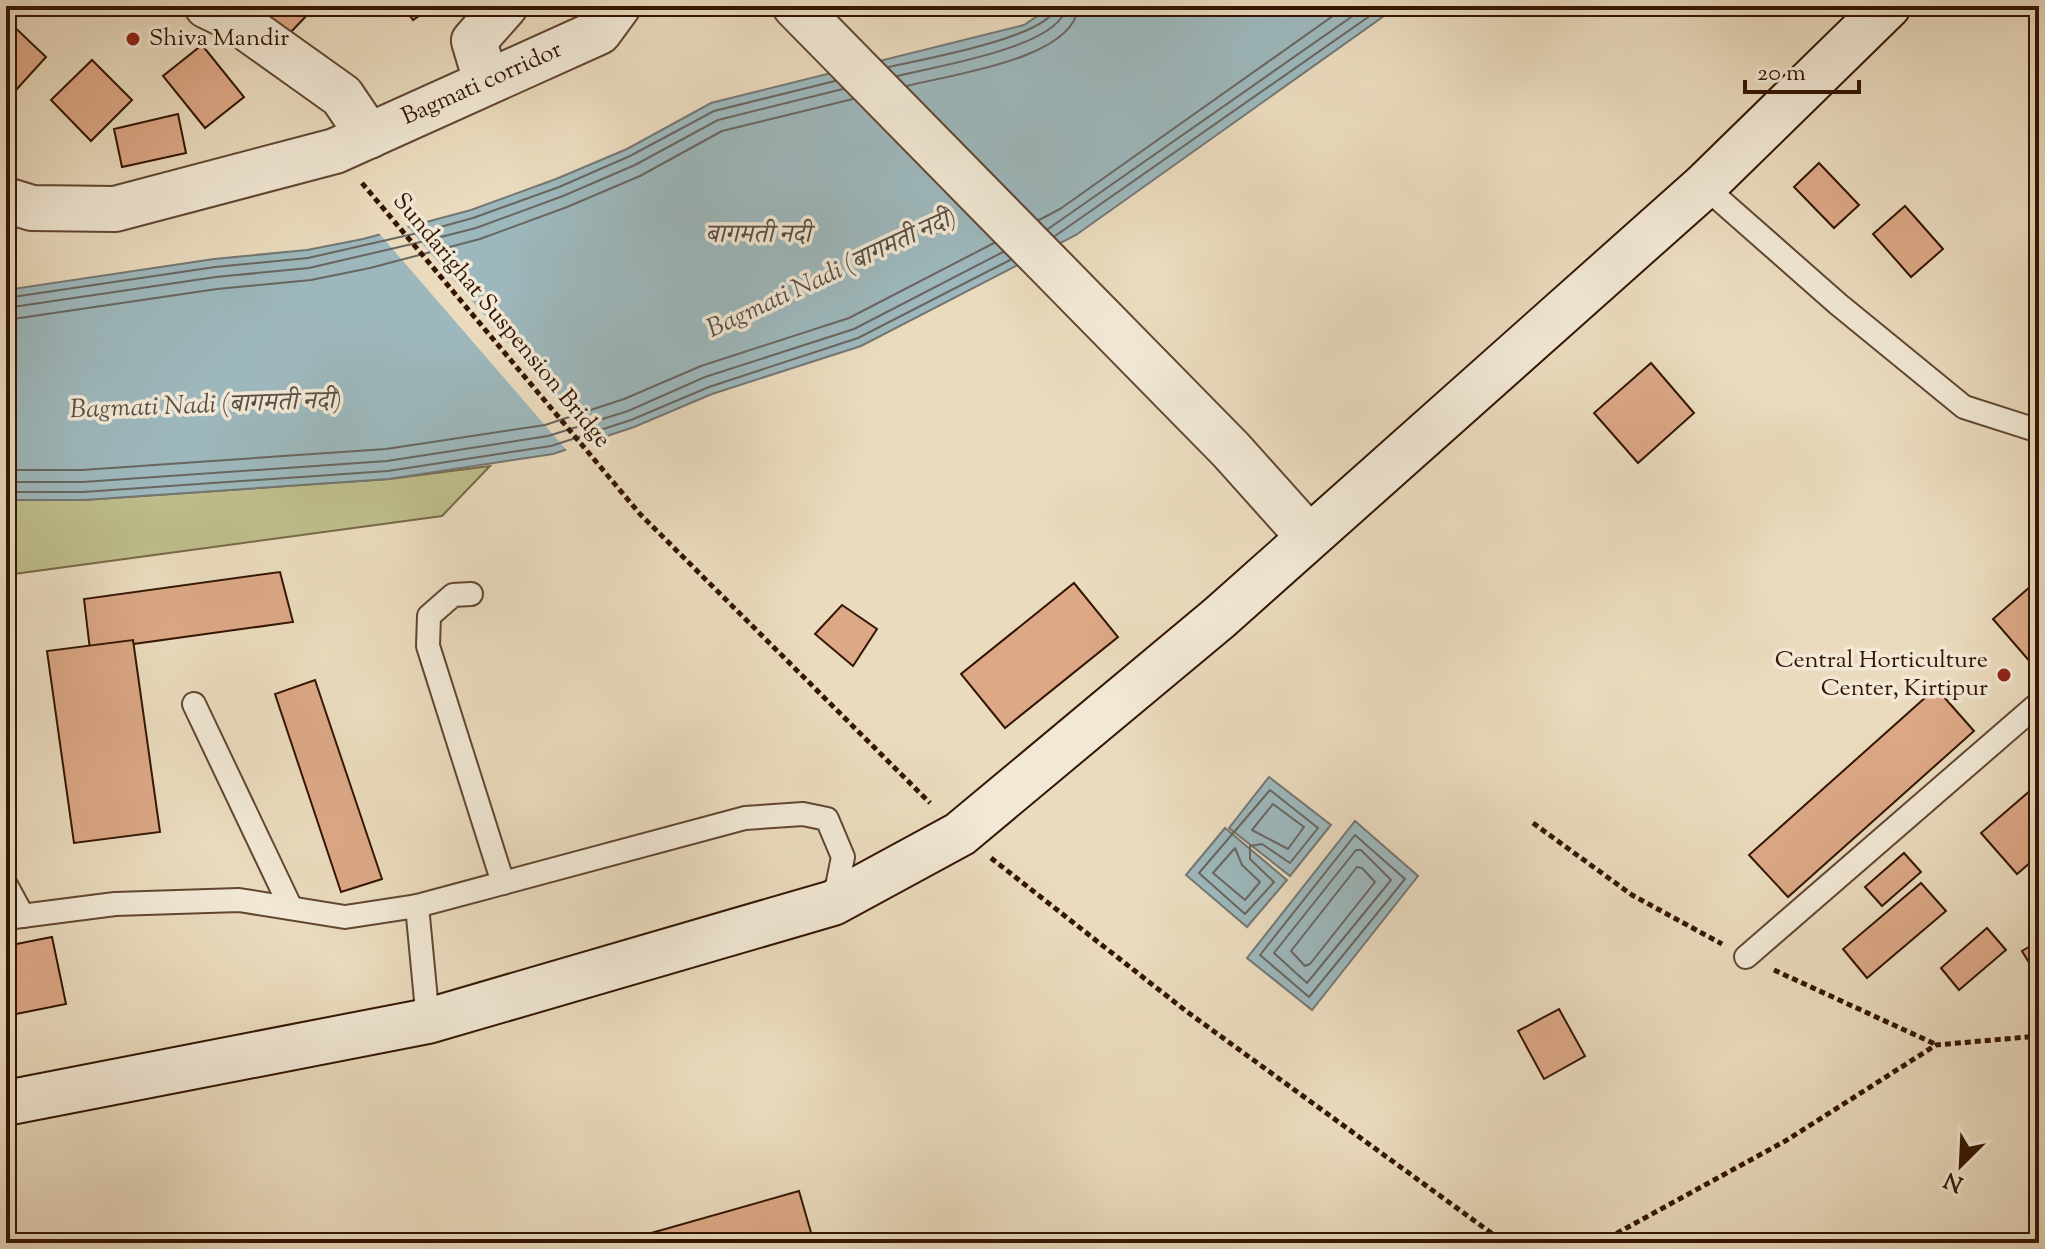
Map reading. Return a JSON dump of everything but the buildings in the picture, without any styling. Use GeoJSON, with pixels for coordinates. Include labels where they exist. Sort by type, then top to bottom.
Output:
{"type":"FeatureCollection","features":[{"type":"Feature","properties":{"kind":"main road"},"geometry":{"type":"LineString","coordinates":[[486,81],[474,41],[505,6]]}},
{"type":"Feature","properties":{"kind":"main road","name":"Bagmati corridor"},"geometry":{"type":"LineString","coordinates":[[6,200],[32,208],[115,209],[352,143],[599,32],[618,6]]}},
{"type":"Feature","properties":{"kind":"main road"},"geometry":{"type":"LineString","coordinates":[[795,6],[1231,450],[1309,537]]}},
{"type":"Feature","properties":{"kind":"main road"},"geometry":{"type":"LineString","coordinates":[[6,1103],[428,1021],[833,903],[960,834],[1219,618],[1704,186],[1888,6]]}},
{"type":"Feature","properties":{"kind":"main road"},"geometry":{"type":"LineString","coordinates":[[229,10],[342,96],[352,143]]}},
{"type":"Feature","properties":{"kind":"lane"},"geometry":{"type":"LineString","coordinates":[[1704,186],[1838,304],[1964,407],[2039,431]]}},
{"type":"Feature","properties":{"kind":"lane"},"geometry":{"type":"LineString","coordinates":[[471,594],[453,595],[429,616],[428,646],[503,883]]}},
{"type":"Feature","properties":{"kind":"lane"},"geometry":{"type":"LineString","coordinates":[[1746,957],[2039,703]]}},
{"type":"Feature","properties":{"kind":"lane"},"geometry":{"type":"LineString","coordinates":[[194,704],[291,908]]}},
{"type":"Feature","properties":{"kind":"lane"},"geometry":{"type":"LineString","coordinates":[[6,885],[14,917],[115,904],[223,900],[345,917],[417,906],[745,818],[803,814],[827,819],[843,857],[833,903]]}},
{"type":"Feature","properties":{"kind":"lane"},"geometry":{"type":"LineString","coordinates":[[417,906],[428,1021]]}},
{"type":"Feature","properties":{"kind":"path","name":"Sundarighat Suspension Bridge"},"geometry":{"type":"LineString","coordinates":[[352,143],[640,514],[960,834],[1186,1011],[1505,1243]]}},
{"type":"Feature","properties":{"kind":"path"},"geometry":{"type":"LineString","coordinates":[[1599,1243],[1787,1140],[1936,1045],[2039,1036]]}},
{"type":"Feature","properties":{"kind":"green space"},"geometry":{"type":"Polygon","coordinates":[[[490,466],[442,516],[6,575],[6,500],[83,500],[389,479],[490,466]]]}},
{"type":"Feature","properties":{"kind":"water","name":"बागमती नदी"},"geometry":{"type":"Polygon","coordinates":[[[1052,6],[1398,6],[1076,235],[861,346],[712,394],[634,427],[553,454],[389,479],[83,500],[6,500],[6,290],[214,259],[307,250],[363,239],[471,210],[627,149],[711,103],[1024,25],[1052,6]]]}},
{"type":"Feature","properties":{"kind":"water"},"geometry":{"type":"Polygon","coordinates":[[[1269,777],[1331,825],[1290,876],[1229,828],[1269,777]]]}},
{"type":"Feature","properties":{"kind":"water"},"geometry":{"type":"Polygon","coordinates":[[[1355,821],[1418,876],[1312,1010],[1247,958],[1355,821]]]}},
{"type":"Feature","properties":{"kind":"water"},"geometry":{"type":"Polygon","coordinates":[[[1225,828],[1287,880],[1247,927],[1186,875],[1225,828]]]}},
{"type":"Feature","properties":{"kind":"pier"},"geometry":{"type":"Polygon","coordinates":[[[405,224],[596,444],[569,453],[377,231],[405,224]]]}},
{"type":"Feature","properties":{"kind":"place","name":"Shiva Mandir"},"geometry":{"type":"Point","coordinates":[133,39]}},
{"type":"Feature","properties":{"kind":"place","name":"Central Horticulture Center, Kirtipur"},"geometry":{"type":"Point","coordinates":[2004,675]}},
{"type":"Feature","properties":{"kind":"water label","name":"Bagmati Nadi (बागमती नदी)"},"geometry":{"type":"Point","coordinates":[832,274]}},
{"type":"Feature","properties":{"kind":"water label","name":"Bagmati Nadi (बागमती नदी)"},"geometry":{"type":"Point","coordinates":[206,406]}}]}
